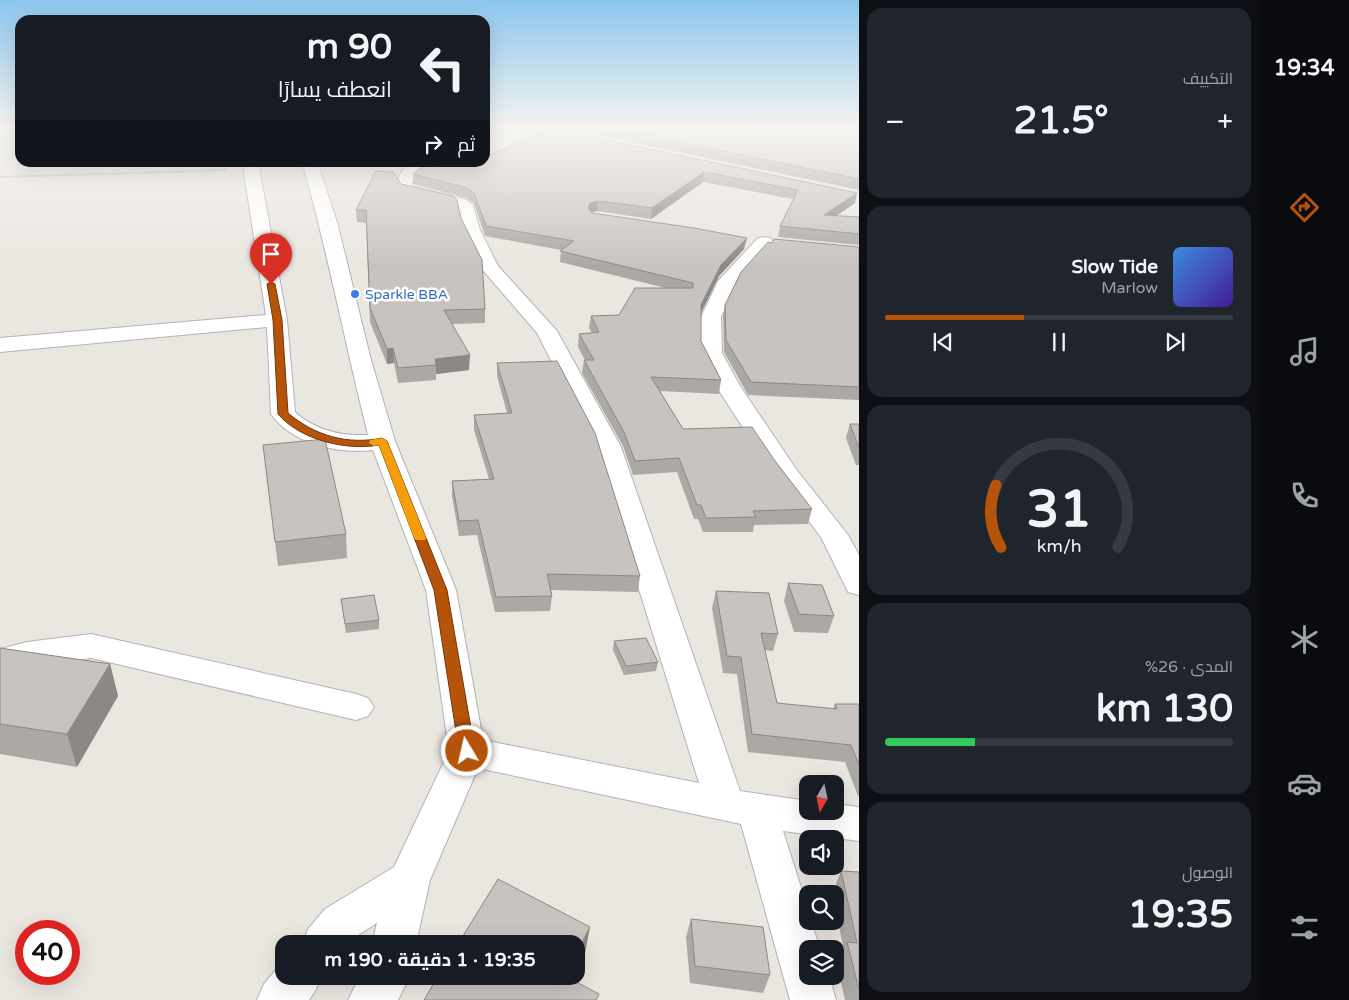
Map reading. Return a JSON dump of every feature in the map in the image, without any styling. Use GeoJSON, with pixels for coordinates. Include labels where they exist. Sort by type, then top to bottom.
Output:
{"type":"FeatureCollection","features":[{"type":"Feature","properties":{"kind":"street"},"geometry":{"type":"LineString","coordinates":[[253,174],[277,320],[283,414],[296,425],[325,438],[348,444],[368,444],[382,441]]}},
{"type":"Feature","properties":{"kind":"street"},"geometry":{"type":"LineString","coordinates":[[313,174],[328,222],[360,360],[382,441],[441,590],[467,751],[409,880],[396,935]]}},
{"type":"Feature","properties":{"kind":"street"},"geometry":{"type":"LineString","coordinates":[[409,174],[403,185],[408,191],[460,203],[467,209],[471,230],[490,268],[546,331],[608,447],[812,1000]]}},
{"type":"Feature","properties":{"kind":"street"},"geometry":{"type":"LineString","coordinates":[[763,242],[728,281],[711,317],[711,353],[728,386],[786,474],[846,536],[859,585]]}},
{"type":"Feature","properties":{"kind":"street"},"geometry":{"type":"LineString","coordinates":[[0,345],[277,320]]}},
{"type":"Feature","properties":{"kind":"street"},"geometry":{"type":"LineString","coordinates":[[0,661],[27,654],[91,646],[356,707]]}},
{"type":"Feature","properties":{"kind":"street"},"geometry":{"type":"LineString","coordinates":[[467,751],[741,807],[859,824]]}},
{"type":"Feature","properties":{"kind":"street"},"geometry":{"type":"LineString","coordinates":[[331,935],[340,923],[409,880]]}},
{"type":"Feature","properties":{"kind":"street"},"geometry":{"type":"LineString","coordinates":[[280,1000],[292,985]]}},
{"type":"Feature","properties":{"kind":"street"},"geometry":{"type":"LineString","coordinates":[[371,1000],[381,985]]}},
{"type":"Feature","properties":{"kind":"path"},"geometry":{"type":"LineString","coordinates":[[0,177],[76,174]]}},
{"type":"Feature","properties":{"kind":"building"},"geometry":{"type":"Polygon","coordinates":[[[375,174],[394,174],[401,184],[453,196],[457,200],[461,218],[482,260],[485,309],[444,310],[470,355],[435,359],[436,365],[398,368],[393,348],[387,349],[370,308],[366,210],[356,210],[375,174]]]}},
{"type":"Feature","properties":{"kind":"building"},"geometry":{"type":"Polygon","coordinates":[[[413,174],[702,174],[652,208],[598,201],[590,203],[588,208],[592,213],[747,238],[721,265],[701,305],[701,341],[721,380],[651,377],[683,429],[752,427],[775,461],[812,509],[753,511],[756,517],[706,518],[701,505],[697,505],[679,458],[635,461],[624,432],[584,360],[594,360],[579,334],[599,332],[591,316],[619,315],[635,288],[693,288],[693,283],[560,251],[574,241],[486,226],[474,193],[467,188],[413,174]]]}},
{"type":"Feature","properties":{"kind":"building"},"geometry":{"type":"Polygon","coordinates":[[[713,174],[766,174],[857,193],[824,215],[859,217],[859,234],[780,226],[798,190],[713,174]]]}},
{"type":"Feature","properties":{"kind":"building"},"geometry":{"type":"Polygon","coordinates":[[[833,174],[859,174],[859,179],[833,174]]]}},
{"type":"Feature","properties":{"kind":"building"},"geometry":{"type":"Polygon","coordinates":[[[774,239],[859,247],[859,387],[751,382],[726,340],[725,305],[741,272],[768,242],[772,243],[774,239]]]}},
{"type":"Feature","properties":{"kind":"building"},"geometry":{"type":"Polygon","coordinates":[[[557,361],[595,433],[640,576],[547,574],[552,596],[496,597],[478,520],[459,521],[452,481],[494,479],[474,415],[512,413],[497,363],[557,361]]]}},
{"type":"Feature","properties":{"kind":"building"},"geometry":{"type":"Polygon","coordinates":[[[850,424],[859,424],[859,448],[850,424]]]}},
{"type":"Feature","properties":{"kind":"building"},"geometry":{"type":"Polygon","coordinates":[[[325,439],[346,534],[275,542],[263,445],[325,439]]]}},
{"type":"Feature","properties":{"kind":"building"},"geometry":{"type":"Polygon","coordinates":[[[788,583],[822,585],[834,616],[799,614],[788,583]]]}},
{"type":"Feature","properties":{"kind":"building"},"geometry":{"type":"Polygon","coordinates":[[[716,591],[769,593],[778,634],[761,633],[777,703],[837,709],[835,704],[859,704],[859,765],[851,745],[752,734],[741,657],[727,656],[716,591]]]}},
{"type":"Feature","properties":{"kind":"building"},"geometry":{"type":"Polygon","coordinates":[[[374,595],[379,620],[345,624],[341,599],[374,595]]]}},
{"type":"Feature","properties":{"kind":"building"},"geometry":{"type":"Polygon","coordinates":[[[646,638],[658,662],[626,666],[614,641],[646,638]]]}},
{"type":"Feature","properties":{"kind":"building"},"geometry":{"type":"Polygon","coordinates":[[[0,648],[110,664],[67,734],[0,724],[0,648]]]}},
{"type":"Feature","properties":{"kind":"building"},"geometry":{"type":"Polygon","coordinates":[[[844,871],[859,872],[859,990],[847,942],[857,943],[842,875],[844,875],[844,871]]]}},
{"type":"Feature","properties":{"kind":"building"},"geometry":{"type":"Polygon","coordinates":[[[498,879],[590,927],[585,937],[585,935],[464,935],[498,879]]]}},
{"type":"Feature","properties":{"kind":"building"},"geometry":{"type":"Polygon","coordinates":[[[691,919],[763,927],[770,975],[695,966],[691,919]]]}},
{"type":"Feature","properties":{"kind":"building"},"geometry":{"type":"Polygon","coordinates":[[[433,985],[582,985],[599,994],[596,1000],[424,1000],[433,985]]]}},
{"type":"Feature","properties":{"kind":"slow traffic"},"geometry":{"type":"LineString","coordinates":[[374,443],[382,441],[420,538]]}},
{"type":"Feature","properties":{"kind":"place","name":"Sparkle BBA"},"geometry":{"type":"Point","coordinates":[355,294]}},
{"type":"Feature","properties":{"kind":"route"},"geometry":{"type":"LineString","coordinates":[[271,284],[277,320],[283,414],[296,425],[325,438],[348,444],[368,444],[382,441],[441,590],[467,751]]}}]}
